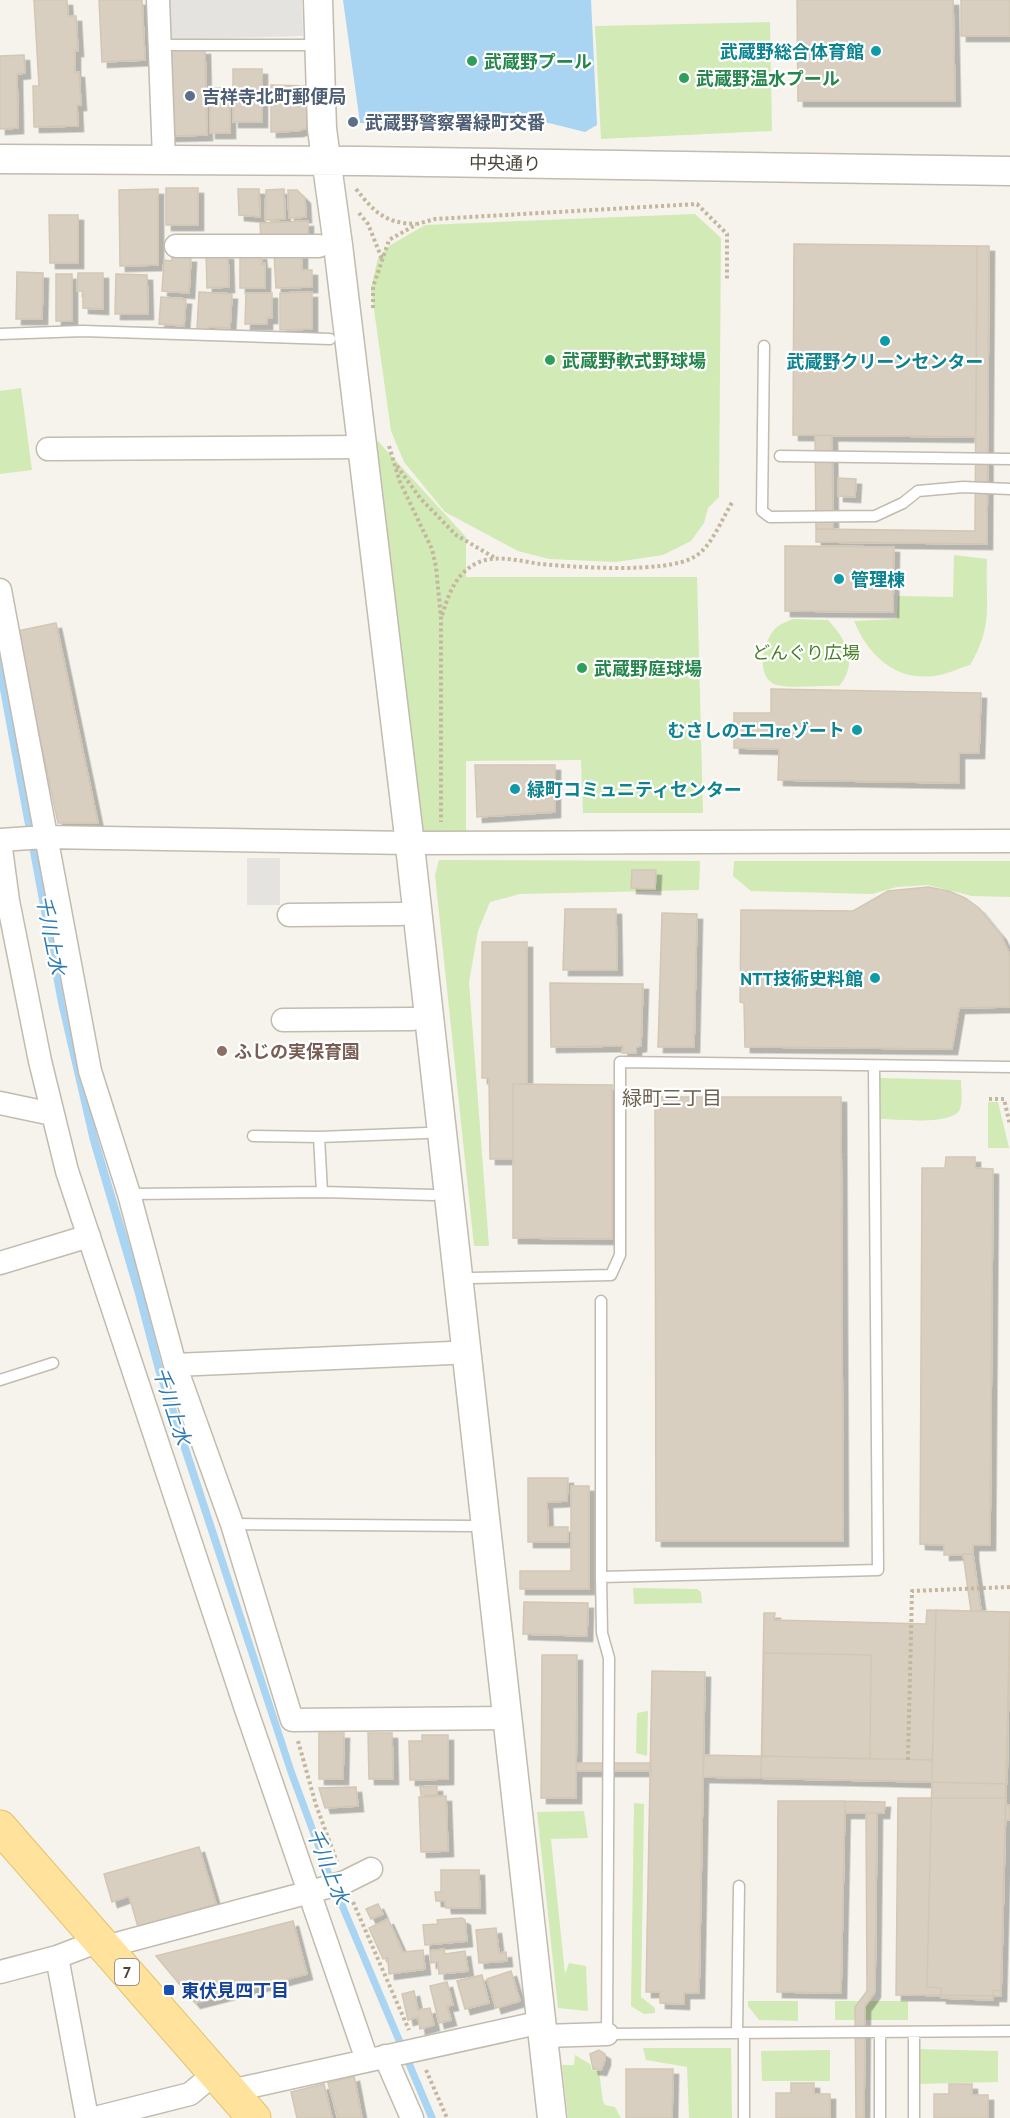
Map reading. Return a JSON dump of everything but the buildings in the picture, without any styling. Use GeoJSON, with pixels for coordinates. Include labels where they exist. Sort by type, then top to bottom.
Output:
{"type":"FeatureCollection","features":[{"type":"Feature","properties":{"kind":"main road","name":"7"},"geometry":{"type":"LineString","coordinates":[[0,1827],[254,2118]]}},
{"type":"Feature","properties":{"kind":"street"},"geometry":{"type":"LineString","coordinates":[[158,0],[164,159]]}},
{"type":"Feature","properties":{"kind":"street"},"geometry":{"type":"LineString","coordinates":[[318,0],[326,160],[374,442],[409,843],[552,2118]]}},
{"type":"Feature","properties":{"kind":"street","name":"中央通り"},"geometry":{"type":"LineString","coordinates":[[0,159],[326,160],[1010,171]]}},
{"type":"Feature","properties":{"kind":"street"},"geometry":{"type":"LineString","coordinates":[[176,246],[319,246]]}},
{"type":"Feature","properties":{"kind":"street"},"geometry":{"type":"LineString","coordinates":[[48,449],[374,442]]}},
{"type":"Feature","properties":{"kind":"street"},"geometry":{"type":"LineString","coordinates":[[0,590],[36,838],[90,1071],[129,1194],[175,1365],[232,1524],[292,1720],[508,1718]]}},
{"type":"Feature","properties":{"kind":"street"},"geometry":{"type":"LineString","coordinates":[[412,2118],[395,2054],[310,1893],[67,1171],[52,1114],[8,901],[0,840],[36,838],[409,843],[1010,841]]}},
{"type":"Feature","properties":{"kind":"street"},"geometry":{"type":"LineString","coordinates":[[289,915],[401,914]]}},
{"type":"Feature","properties":{"kind":"street"},"geometry":{"type":"LineString","coordinates":[[283,1020],[412,1019]]}},
{"type":"Feature","properties":{"kind":"street"},"geometry":{"type":"LineString","coordinates":[[0,1104],[52,1114]]}},
{"type":"Feature","properties":{"kind":"street"},"geometry":{"type":"LineString","coordinates":[[0,1263],[89,1236]]}},
{"type":"Feature","properties":{"kind":"street"},"geometry":{"type":"LineString","coordinates":[[175,1365],[451,1353]]}},
{"type":"Feature","properties":{"kind":"street"},"geometry":{"type":"LineString","coordinates":[[0,1972],[102,1944],[310,1893],[345,1882],[371,1869]]}},
{"type":"Feature","properties":{"kind":"street"},"geometry":{"type":"LineString","coordinates":[[57,1958],[87,2118]]}},
{"type":"Feature","properties":{"kind":"street"},"geometry":{"type":"LineString","coordinates":[[95,2118],[190,2094],[223,2082],[543,2029],[607,2034]]}},
{"type":"Feature","properties":{"kind":"lane"},"geometry":{"type":"LineString","coordinates":[[161,45],[319,45]]}},
{"type":"Feature","properties":{"kind":"lane"},"geometry":{"type":"LineString","coordinates":[[0,334],[83,331],[330,339]]}},
{"type":"Feature","properties":{"kind":"lane"},"geometry":{"type":"LineString","coordinates":[[764,346],[762,511],[770,517],[875,516],[903,503],[918,491],[963,487],[1010,489]]}},
{"type":"Feature","properties":{"kind":"lane"},"geometry":{"type":"LineString","coordinates":[[780,456],[1010,459]]}},
{"type":"Feature","properties":{"kind":"lane"},"geometry":{"type":"LineString","coordinates":[[471,1278],[611,1275],[621,1255],[620,1062],[1010,1067]]}},
{"type":"Feature","properties":{"kind":"lane"},"geometry":{"type":"LineString","coordinates":[[601,1577],[878,1570],[874,1066]]}},
{"type":"Feature","properties":{"kind":"lane"},"geometry":{"type":"LineString","coordinates":[[253,1136],[320,1137],[426,1133]]}},
{"type":"Feature","properties":{"kind":"lane"},"geometry":{"type":"LineString","coordinates":[[320,1137],[322,1192]]}},
{"type":"Feature","properties":{"kind":"lane"},"geometry":{"type":"LineString","coordinates":[[129,1194],[322,1192],[433,1195]]}},
{"type":"Feature","properties":{"kind":"lane"},"geometry":{"type":"LineString","coordinates":[[601,1301],[602,1633],[609,1658],[607,2034],[1010,2031]]}},
{"type":"Feature","properties":{"kind":"lane"},"geometry":{"type":"LineString","coordinates":[[0,1380],[53,1363]]}},
{"type":"Feature","properties":{"kind":"lane"},"geometry":{"type":"LineString","coordinates":[[232,1524],[471,1526]]}},
{"type":"Feature","properties":{"kind":"lane"},"geometry":{"type":"LineString","coordinates":[[739,1886],[744,2118]]}},
{"type":"Feature","properties":{"kind":"lane"},"geometry":{"type":"LineString","coordinates":[[880,2032],[880,2118]]}},
{"type":"Feature","properties":{"kind":"lane"},"geometry":{"type":"LineString","coordinates":[[914,2032],[914,2118]]}},
{"type":"Feature","properties":{"kind":"path"},"geometry":{"type":"LineString","coordinates":[[356,189],[379,215],[397,223],[417,224]]}},
{"type":"Feature","properties":{"kind":"path"},"geometry":{"type":"LineString","coordinates":[[374,320],[374,286],[389,240],[417,224],[435,219],[697,204],[727,234],[727,280]]}},
{"type":"Feature","properties":{"kind":"path"},"geometry":{"type":"LineString","coordinates":[[353,205],[368,224],[382,259]]}},
{"type":"Feature","properties":{"kind":"path"},"geometry":{"type":"LineString","coordinates":[[374,442],[394,462],[420,498],[456,535],[495,559]]}},
{"type":"Feature","properties":{"kind":"path"},"geometry":{"type":"LineString","coordinates":[[394,462],[400,482],[432,549],[436,567],[441,618],[441,829]]}},
{"type":"Feature","properties":{"kind":"path"},"geometry":{"type":"LineString","coordinates":[[441,618],[453,584],[476,564],[495,559],[586,569],[674,564],[694,557],[708,545],[733,501]]}},
{"type":"Feature","properties":{"kind":"path"},"geometry":{"type":"LineString","coordinates":[[989,1099],[1004,1099],[1010,1125]]}},
{"type":"Feature","properties":{"kind":"path"},"geometry":{"type":"LineString","coordinates":[[908,1760],[912,1591],[1010,1587]]}},
{"type":"Feature","properties":{"kind":"path"},"geometry":{"type":"LineString","coordinates":[[292,1720],[316,1804],[345,1882],[395,2054],[447,2118]]}},
{"type":"Feature","properties":{"kind":"green space","name":"武蔵野温水プール"},"geometry":{"type":"Polygon","coordinates":[[[770,22],[772,131],[601,139],[595,26],[770,22]]]}},
{"type":"Feature","properties":{"kind":"green space","name":"武蔵野軟式野球場"},"geometry":{"type":"Polygon","coordinates":[[[695,214],[721,238],[719,497],[708,508],[704,523],[691,541],[663,555],[616,562],[549,559],[518,551],[445,512],[404,462],[391,431],[371,288],[378,258],[389,246],[425,225],[695,214]]]}},
{"type":"Feature","properties":{"kind":"green space"},"geometry":{"type":"Polygon","coordinates":[[[21,388],[32,470],[0,474],[0,391],[21,388]]]}},
{"type":"Feature","properties":{"kind":"green space","name":"武蔵野庭球場"},"geometry":{"type":"Polygon","coordinates":[[[375,438],[466,537],[466,577],[697,577],[703,813],[583,813],[581,760],[466,761],[466,832],[419,834],[375,438]]]}},
{"type":"Feature","properties":{"kind":"green space"},"geometry":{"type":"Polygon","coordinates":[[[954,555],[987,559],[987,614],[978,651],[970,665],[948,673],[920,676],[895,670],[875,655],[854,621],[897,619],[898,596],[953,597],[954,555]]]}},
{"type":"Feature","properties":{"kind":"green space","name":"どんぐり広場"},"geometry":{"type":"Polygon","coordinates":[[[793,619],[828,620],[840,635],[845,643],[849,660],[845,677],[839,686],[777,685],[765,675],[763,658],[767,641],[778,627],[793,619]]]}},
{"type":"Feature","properties":{"kind":"green space"},"geometry":{"type":"Polygon","coordinates":[[[439,860],[700,861],[699,890],[520,894],[490,902],[478,931],[469,982],[489,1246],[474,1246],[435,875],[439,860]]]}},
{"type":"Feature","properties":{"kind":"green space"},"geometry":{"type":"Polygon","coordinates":[[[734,861],[1010,861],[1010,897],[972,896],[928,885],[897,887],[872,894],[751,891],[733,876],[734,861]]]}},
{"type":"Feature","properties":{"kind":"green space"},"geometry":{"type":"Polygon","coordinates":[[[880,1078],[961,1080],[960,1109],[947,1118],[936,1120],[881,1119],[880,1078]]]}},
{"type":"Feature","properties":{"kind":"green space"},"geometry":{"type":"Polygon","coordinates":[[[988,1102],[998,1102],[1009,1148],[988,1148],[988,1102]]]}},
{"type":"Feature","properties":{"kind":"green space"},"geometry":{"type":"Polygon","coordinates":[[[633,1588],[697,1589],[701,1592],[702,1603],[634,1604],[633,1588]]]}},
{"type":"Feature","properties":{"kind":"green space"},"geometry":{"type":"Polygon","coordinates":[[[648,1711],[647,1756],[636,1753],[637,1713],[648,1711]]]}},
{"type":"Feature","properties":{"kind":"green space"},"geometry":{"type":"Polygon","coordinates":[[[634,1803],[644,1804],[641,1997],[655,2008],[655,2013],[644,2014],[631,2006],[634,1803]]]}},
{"type":"Feature","properties":{"kind":"green space"},"geometry":{"type":"Polygon","coordinates":[[[584,1811],[588,1838],[551,1839],[565,1974],[569,1963],[586,1966],[588,2011],[558,2008],[537,1812],[584,1811]]]}},
{"type":"Feature","properties":{"kind":"green space"},"geometry":{"type":"Polygon","coordinates":[[[748,2001],[798,2001],[798,2021],[759,2020],[748,2006],[748,2001]]]}},
{"type":"Feature","properties":{"kind":"green space"},"geometry":{"type":"Polygon","coordinates":[[[835,2001],[908,2001],[908,2020],[835,2020],[835,2001]]]}},
{"type":"Feature","properties":{"kind":"green space"},"geometry":{"type":"Polygon","coordinates":[[[643,2048],[731,2048],[732,2118],[689,2118],[687,2067],[646,2060],[643,2048]]]}},
{"type":"Feature","properties":{"kind":"green space"},"geometry":{"type":"Polygon","coordinates":[[[917,2049],[998,2051],[998,2082],[917,2084],[917,2049]]]}},
{"type":"Feature","properties":{"kind":"green space"},"geometry":{"type":"Polygon","coordinates":[[[830,2050],[830,2081],[762,2081],[761,2051],[830,2050]]]}},
{"type":"Feature","properties":{"kind":"green space"},"geometry":{"type":"Polygon","coordinates":[[[575,2055],[590,2064],[592,2070],[599,2071],[603,2102],[605,2105],[615,2107],[621,2118],[568,2118],[562,2065],[574,2065],[575,2055]]]}},
{"type":"Feature","properties":{"kind":"shaded area"},"geometry":{"type":"Polygon","coordinates":[[[164,0],[302,0],[303,36],[166,40],[164,0]]]}},
{"type":"Feature","properties":{"kind":"shaded area"},"geometry":{"type":"Polygon","coordinates":[[[247,858],[280,858],[280,905],[247,905],[247,858]]]}},
{"type":"Feature","properties":{"kind":"water","name":"武蔵野プール"},"geometry":{"type":"Polygon","coordinates":[[[343,0],[591,0],[597,125],[585,132],[549,123],[360,123],[343,0]]]}},
{"type":"Feature","properties":{"kind":"water","name":"千川上水"},"geometry":{"type":"Polygon","coordinates":[[[0,644],[65,1005],[97,1135],[141,1282],[161,1362],[294,1769],[331,1870],[436,2118],[428,2118],[327,1879],[288,1774],[155,1370],[90,1141],[58,1003],[0,690],[0,644]]]}},
{"type":"Feature","properties":{"kind":"place","name":"武蔵野総合体育館"},"geometry":{"type":"Point","coordinates":[876,51]}},
{"type":"Feature","properties":{"kind":"place","name":"武蔵野プール"},"geometry":{"type":"Point","coordinates":[472,61]}},
{"type":"Feature","properties":{"kind":"place","name":"武蔵野温水プール"},"geometry":{"type":"Point","coordinates":[684,78]}},
{"type":"Feature","properties":{"kind":"place","name":"吉祥寺北町郵便局"},"geometry":{"type":"Point","coordinates":[190,96]}},
{"type":"Feature","properties":{"kind":"place","name":"武蔵野警察署緑町交番"},"geometry":{"type":"Point","coordinates":[353,122]}},
{"type":"Feature","properties":{"kind":"place","name":"武蔵野クリーンセンター"},"geometry":{"type":"Point","coordinates":[885,341]}},
{"type":"Feature","properties":{"kind":"place","name":"武蔵野軟式野球場"},"geometry":{"type":"Point","coordinates":[550,360]}},
{"type":"Feature","properties":{"kind":"place","name":"管理棟"},"geometry":{"type":"Point","coordinates":[839,579]}},
{"type":"Feature","properties":{"kind":"place","name":"武蔵野庭球場"},"geometry":{"type":"Point","coordinates":[582,668]}},
{"type":"Feature","properties":{"kind":"place","name":"むさしのエコreゾート"},"geometry":{"type":"Point","coordinates":[857,730]}},
{"type":"Feature","properties":{"kind":"place","name":"緑町コミュニティセンター"},"geometry":{"type":"Point","coordinates":[515,789]}},
{"type":"Feature","properties":{"kind":"place","name":"NTT技術史料館"},"geometry":{"type":"Point","coordinates":[875,978]}},
{"type":"Feature","properties":{"kind":"place","name":"ふじの実保育園"},"geometry":{"type":"Point","coordinates":[222,1051]}},
{"type":"Feature","properties":{"kind":"place","name":"東伏見四丁目"},"geometry":{"type":"Point","coordinates":[169,1990]}},
{"type":"Feature","properties":{"kind":"district","name":"緑町三丁目"},"geometry":{"type":"Point","coordinates":[672,1098]}}]}
